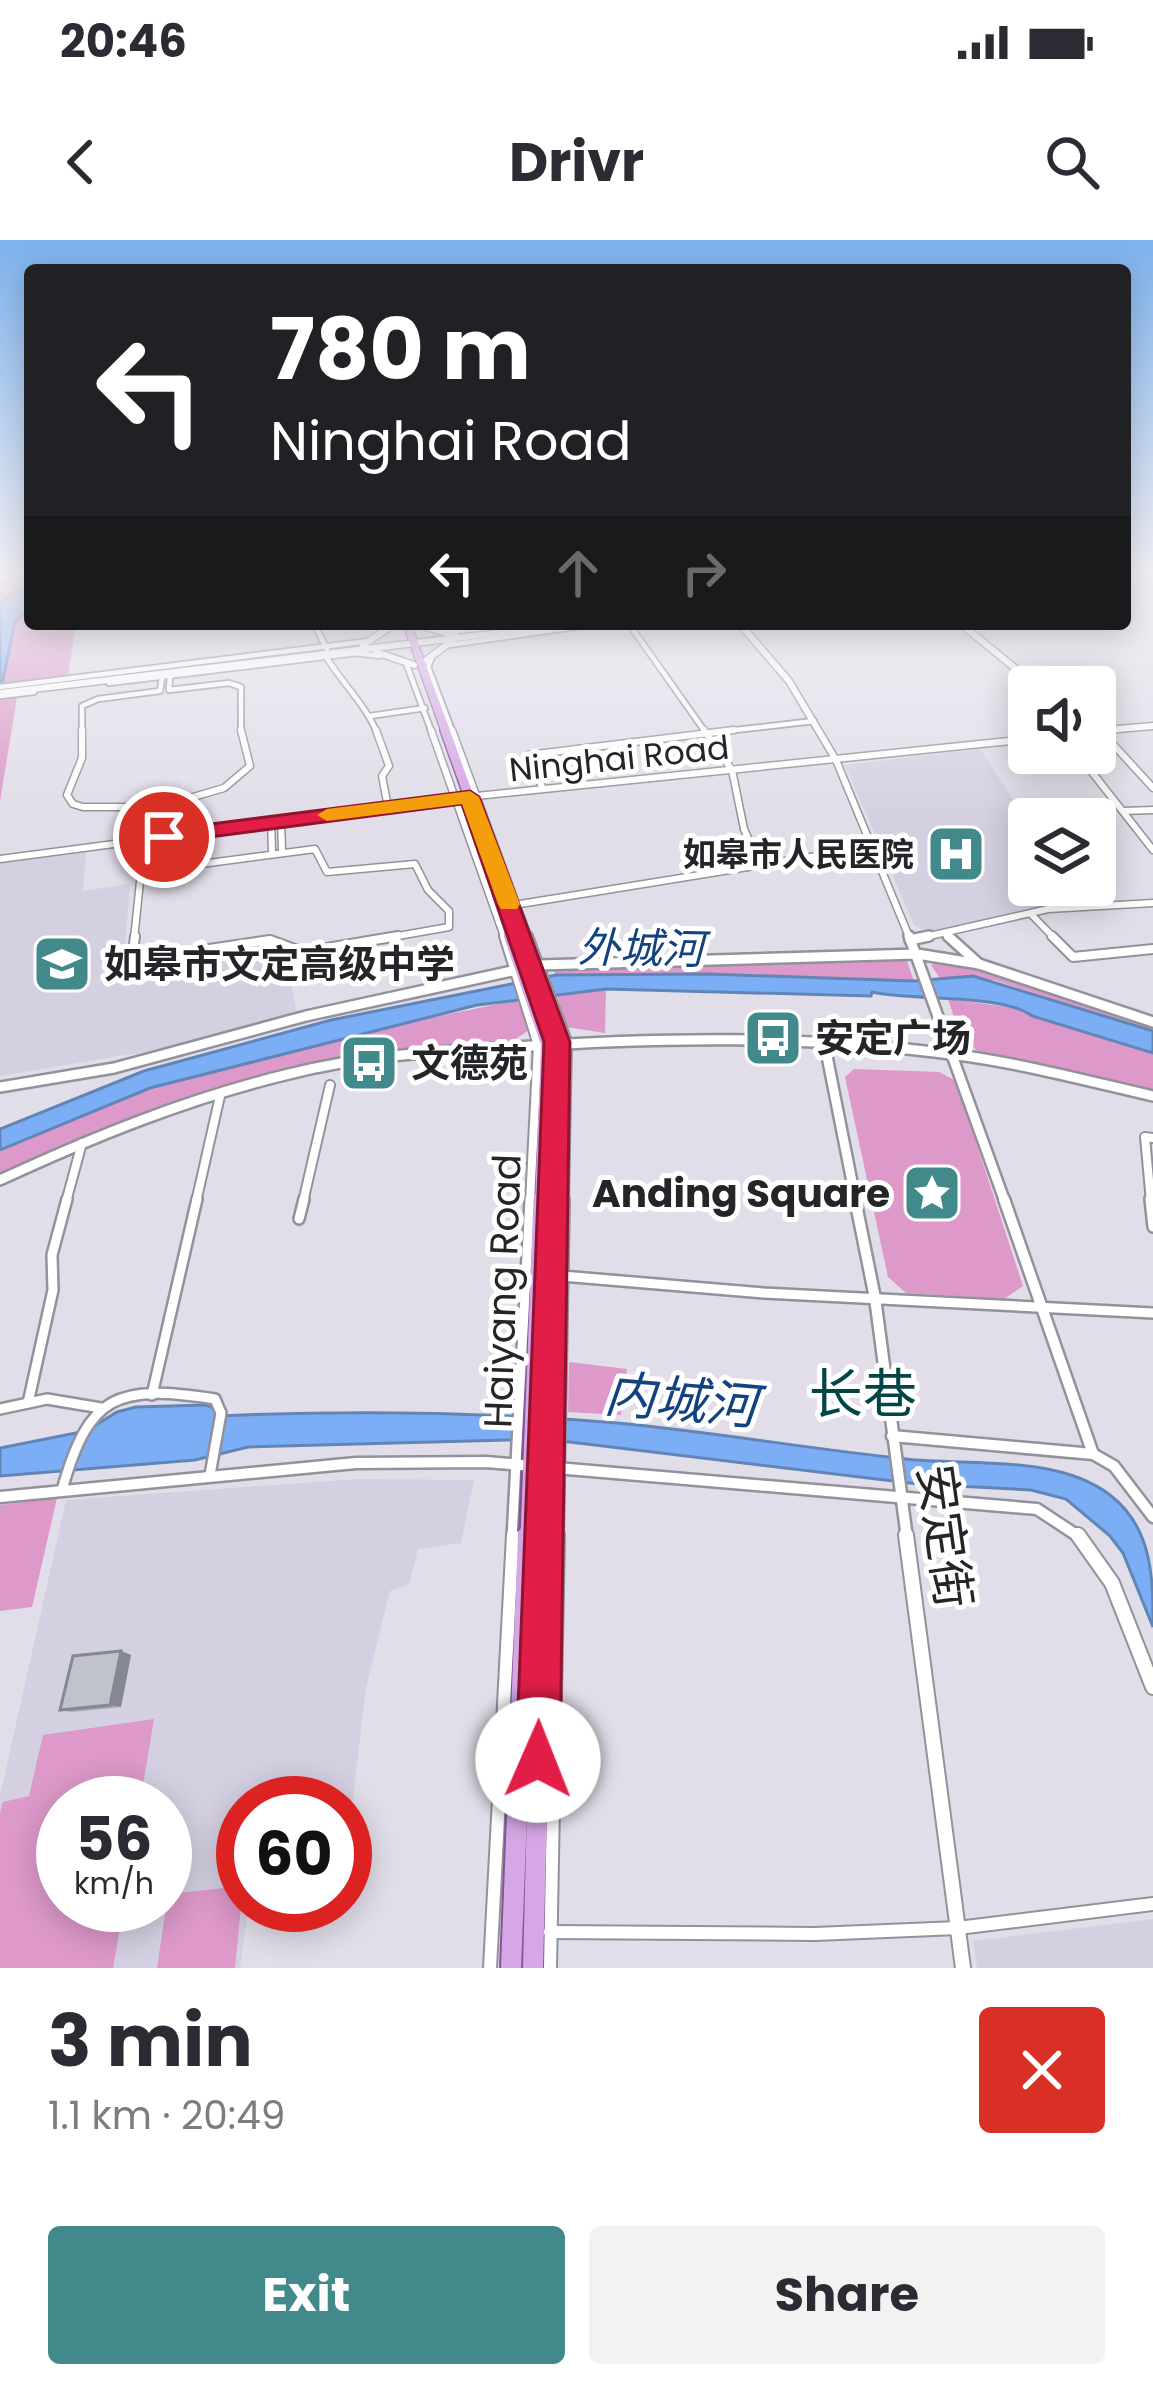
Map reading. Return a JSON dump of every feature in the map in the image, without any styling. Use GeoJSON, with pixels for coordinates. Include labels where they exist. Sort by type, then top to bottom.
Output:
{"type":"FeatureCollection","features":[{"type":"Feature","properties":{"kind":"main road"},"geometry":{"type":"LineString","coordinates":[[0,691],[326,653]]}},
{"type":"Feature","properties":{"kind":"main road"},"geometry":{"type":"LineString","coordinates":[[377,653],[418,665],[437,653]]}},
{"type":"Feature","properties":{"kind":"main road","name":"Haiyang Road"},"geometry":{"type":"LineString","coordinates":[[414,653],[552,1043],[539,1455],[502,1932],[511,1968]]}},
{"type":"Feature","properties":{"kind":"main road","name":"Haiyang Road"},"geometry":{"type":"LineString","coordinates":[[533,1968],[543,1932],[539,1455]]}},
{"type":"Feature","properties":{"kind":"street"},"geometry":{"type":"LineString","coordinates":[[326,653],[346,690],[370,716],[389,766],[382,776],[388,807]]}},
{"type":"Feature","properties":{"kind":"street"},"geometry":{"type":"LineString","coordinates":[[22,689],[166,676],[326,653],[365,653],[405,662],[467,798]]}},
{"type":"Feature","properties":{"kind":"street"},"geometry":{"type":"LineString","coordinates":[[441,653],[427,662],[467,798]]}},
{"type":"Feature","properties":{"kind":"street"},"geometry":{"type":"LineString","coordinates":[[649,653],[732,770],[744,829],[759,863]]}},
{"type":"Feature","properties":{"kind":"street"},"geometry":{"type":"LineString","coordinates":[[765,653],[789,681],[836,760],[917,954],[1093,1454],[1130,1483],[1153,1517]]}},
{"type":"Feature","properties":{"kind":"street"},"geometry":{"type":"LineString","coordinates":[[165,691],[166,676]]}},
{"type":"Feature","properties":{"kind":"street"},"geometry":{"type":"LineString","coordinates":[[229,683],[241,687],[241,740],[250,766],[240,779],[221,790],[166,805],[95,808],[73,804],[68,795],[82,758],[82,706],[98,698],[229,683]]}},
{"type":"Feature","properties":{"kind":"street"},"geometry":{"type":"LineString","coordinates":[[370,716],[425,708]]}},
{"type":"Feature","properties":{"kind":"street"},"geometry":{"type":"LineString","coordinates":[[542,789],[528,755],[814,721]]}},
{"type":"Feature","properties":{"kind":"street"},"geometry":{"type":"LineString","coordinates":[[1116,729],[1148,726],[1153,735]]}},
{"type":"Feature","properties":{"kind":"street","name":"Ninghai Road"},"geometry":{"type":"LineString","coordinates":[[0,859],[542,789],[1008,741]]}},
{"type":"Feature","properties":{"kind":"street"},"geometry":{"type":"LineString","coordinates":[[1116,749],[1153,788]]}},
{"type":"Feature","properties":{"kind":"street"},"geometry":{"type":"LineString","coordinates":[[1093,774],[1153,850]]}},
{"type":"Feature","properties":{"kind":"street"},"geometry":{"type":"LineString","coordinates":[[1142,776],[1153,775]]}},
{"type":"Feature","properties":{"kind":"street"},"geometry":{"type":"LineString","coordinates":[[164,837],[166,805]]}},
{"type":"Feature","properties":{"kind":"street"},"geometry":{"type":"LineString","coordinates":[[148,839],[151,807]]}},
{"type":"Feature","properties":{"kind":"street"},"geometry":{"type":"LineString","coordinates":[[1121,811],[1153,810]]}},
{"type":"Feature","properties":{"kind":"street"},"geometry":{"type":"LineString","coordinates":[[276,821],[277,851]]}},
{"type":"Feature","properties":{"kind":"street"},"geometry":{"type":"LineString","coordinates":[[528,970],[506,906],[872,847]]}},
{"type":"Feature","properties":{"kind":"street"},"geometry":{"type":"LineString","coordinates":[[315,849],[322,868],[334,873],[415,864],[452,921],[441,931],[304,952],[270,940],[155,957],[133,952],[142,872],[277,851],[315,849]]}},
{"type":"Feature","properties":{"kind":"street"},"geometry":{"type":"LineString","coordinates":[[910,940],[1031,914],[1153,903]]}},
{"type":"Feature","properties":{"kind":"street"},"geometry":{"type":"LineString","coordinates":[[1031,914],[1073,957],[1153,949]]}},
{"type":"Feature","properties":{"kind":"street"},"geometry":{"type":"LineString","coordinates":[[947,935],[979,964]]}},
{"type":"Feature","properties":{"kind":"street"},"geometry":{"type":"LineString","coordinates":[[0,1087],[114,1068],[306,1016],[528,970],[917,954],[979,964],[1153,1022]]}},
{"type":"Feature","properties":{"kind":"street"},"geometry":{"type":"LineString","coordinates":[[539,1003],[552,1043],[539,1455]]}},
{"type":"Feature","properties":{"kind":"street"},"geometry":{"type":"LineString","coordinates":[[1140,1018],[1153,1013]]}},
{"type":"Feature","properties":{"kind":"street"},"geometry":{"type":"LineString","coordinates":[[0,1180],[82,1141],[220,1096],[330,1064],[426,1051],[552,1043],[825,1046],[956,1054],[1153,1096]]}},
{"type":"Feature","properties":{"kind":"street","name":"安定街"},"geometry":{"type":"LineString","coordinates":[[825,1046],[875,1298],[963,1968]]}},
{"type":"Feature","properties":{"kind":"street"},"geometry":{"type":"LineString","coordinates":[[299,1219],[330,1085]]}},
{"type":"Feature","properties":{"kind":"street"},"geometry":{"type":"LineString","coordinates":[[152,1395],[220,1096]]}},
{"type":"Feature","properties":{"kind":"street"},"geometry":{"type":"LineString","coordinates":[[1153,1138],[1145,1137],[1153,1227]]}},
{"type":"Feature","properties":{"kind":"street"},"geometry":{"type":"LineString","coordinates":[[28,1403],[52,1289],[52,1256],[82,1141]]}},
{"type":"Feature","properties":{"kind":"street"},"geometry":{"type":"LineString","coordinates":[[546,1271],[1043,1310],[1153,1312]]}},
{"type":"Feature","properties":{"kind":"street"},"geometry":{"type":"LineString","coordinates":[[0,1409],[47,1400],[101,1408],[152,1395],[215,1399],[221,1413],[210,1474]]}},
{"type":"Feature","properties":{"kind":"street"},"geometry":{"type":"LineString","coordinates":[[62,1490],[82,1428],[101,1408]]}},
{"type":"Feature","properties":{"kind":"street"},"geometry":{"type":"LineString","coordinates":[[893,1439],[1093,1454]]}},
{"type":"Feature","properties":{"kind":"street"},"geometry":{"type":"LineString","coordinates":[[0,1498],[210,1474],[539,1455],[1037,1509],[1064,1519],[1099,1554],[1153,1687]]}},
{"type":"Feature","properties":{"kind":"street"},"geometry":{"type":"LineString","coordinates":[[490,1968],[502,1932],[815,1934],[958,1928],[1153,1904]]}},
{"type":"Feature","properties":{"kind":"street"},"geometry":{"type":"LineString","coordinates":[[543,1932],[550,1968]]}},
{"type":"Feature","properties":{"kind":"shaded area"},"geometry":{"type":"Polygon","coordinates":[[[0,653],[72,653],[68,675],[12,683],[8,697],[17,697],[0,801],[0,653]]]}},
{"type":"Feature","properties":{"kind":"shaded area","name":"如皋市人民医院"},"geometry":{"type":"Polygon","coordinates":[[[980,749],[1012,798],[1008,798],[1008,906],[1060,906],[926,932],[914,925],[845,765],[980,749]]]}},
{"type":"Feature","properties":{"kind":"shaded area","name":"如皋市文定高级中学"},"geometry":{"type":"Polygon","coordinates":[[[86,852],[83,891],[130,884],[123,972],[269,946],[281,966],[281,987],[291,986],[297,1013],[149,1051],[0,1076],[0,863],[86,852]]]}},
{"type":"Feature","properties":{"kind":"shaded area"},"geometry":{"type":"Polygon","coordinates":[[[941,960],[1153,1024],[1153,1031],[994,980],[941,980],[931,965],[941,960]]]}},
{"type":"Feature","properties":{"kind":"shaded area"},"geometry":{"type":"Polygon","coordinates":[[[907,961],[914,981],[556,975],[553,970],[907,961]]]}},
{"type":"Feature","properties":{"kind":"shaded area"},"geometry":{"type":"Polygon","coordinates":[[[606,989],[605,1033],[566,1027],[557,994],[606,989]]]}},
{"type":"Feature","properties":{"kind":"shaded area"},"geometry":{"type":"Polygon","coordinates":[[[948,999],[1023,1009],[1032,1016],[1153,1053],[1153,1090],[981,1055],[959,1032],[948,999]]]}},
{"type":"Feature","properties":{"kind":"shaded area"},"geometry":{"type":"Polygon","coordinates":[[[521,1003],[528,1030],[516,1038],[482,1046],[385,1051],[238,1084],[138,1118],[0,1177],[0,1150],[149,1088],[333,1038],[521,1003]]]}},
{"type":"Feature","properties":{"kind":"shaded area","name":"Anding Square"},"geometry":{"type":"Polygon","coordinates":[[[854,1069],[939,1072],[956,1081],[1023,1286],[1004,1299],[906,1293],[888,1277],[845,1077],[854,1069]]]}},
{"type":"Feature","properties":{"kind":"shaded area"},"geometry":{"type":"Polygon","coordinates":[[[569,1362],[627,1369],[621,1415],[568,1412],[569,1362]]]}},
{"type":"Feature","properties":{"kind":"shaded area"},"geometry":{"type":"Polygon","coordinates":[[[358,1479],[474,1480],[461,1543],[418,1549],[409,1584],[390,1591],[366,1688],[356,1776],[216,1776],[216,1932],[245,1932],[240,1968],[0,1968],[0,1796],[66,1500],[358,1479]]]}},
{"type":"Feature","properties":{"kind":"shaded area"},"geometry":{"type":"Polygon","coordinates":[[[57,1498],[32,1607],[0,1611],[0,1505],[57,1498]]]}},
{"type":"Feature","properties":{"kind":"shaded area"},"geometry":{"type":"Polygon","coordinates":[[[154,1719],[144,1776],[36,1776],[36,1932],[119,1932],[113,1968],[0,1968],[0,1813],[3,1802],[29,1796],[43,1735],[154,1719]]]}},
{"type":"Feature","properties":{"kind":"shaded area"},"geometry":{"type":"Polygon","coordinates":[[[216,1889],[216,1932],[239,1932],[235,1968],[157,1968],[162,1932],[192,1932],[192,1891],[216,1889]]]}},
{"type":"Feature","properties":{"kind":"shaded area"},"geometry":{"type":"Polygon","coordinates":[[[1153,1919],[1153,1968],[977,1968],[973,1941],[1153,1919]]]}},
{"type":"Feature","properties":{"kind":"water"},"geometry":{"type":"Polygon","coordinates":[[[0,653],[9,653],[0,694],[0,653]]]}},
{"type":"Feature","properties":{"kind":"water"},"geometry":{"type":"Polygon","coordinates":[[[556,975],[914,981],[973,976],[1153,1031],[1153,1053],[1018,1009],[978,1001],[872,992],[871,996],[606,989],[477,1005],[150,1088],[0,1150],[0,1129],[144,1071],[331,1020],[556,975]]]}},
{"type":"Feature","properties":{"kind":"water"},"geometry":{"type":"Polygon","coordinates":[[[206,1405],[217,1416],[417,1413],[617,1423],[906,1459],[1012,1464],[1065,1473],[1110,1495],[1135,1523],[1148,1555],[1153,1627],[1123,1553],[1110,1536],[1066,1499],[1031,1490],[918,1484],[570,1442],[507,1440],[248,1447],[195,1460],[0,1476],[0,1448],[86,1431],[117,1412],[136,1407],[206,1405]]]}},
{"type":"Feature","properties":{"kind":"building"},"geometry":{"type":"Polygon","coordinates":[[[121,1651],[110,1705],[60,1710],[73,1656],[121,1651]]]}},
{"type":"Feature","properties":{"kind":"slow traffic"},"geometry":{"type":"LineString","coordinates":[[327,815],[470,797],[509,904]]}},
{"type":"Feature","properties":{"kind":"place","name":"如皋市人民医院"},"geometry":{"type":"Point","coordinates":[956,854]}},
{"type":"Feature","properties":{"kind":"place","name":"如皋市文定高级中学"},"geometry":{"type":"Point","coordinates":[62,964]}},
{"type":"Feature","properties":{"kind":"place","name":"安定广场"},"geometry":{"type":"Point","coordinates":[773,1038]}},
{"type":"Feature","properties":{"kind":"place","name":"文德苑"},"geometry":{"type":"Point","coordinates":[369,1063]}},
{"type":"Feature","properties":{"kind":"place","name":"Anding Square"},"geometry":{"type":"Point","coordinates":[932,1193]}},
{"type":"Feature","properties":{"kind":"district","name":"长巷"},"geometry":{"type":"Point","coordinates":[863,1394]}},
{"type":"Feature","properties":{"kind":"route"},"geometry":{"type":"LineString","coordinates":[[164,837],[470,797],[557,1042],[538,1760]]}},
{"type":"Feature","properties":{"kind":"water label","name":"外城河"},"geometry":{"type":"Point","coordinates":[641,948]}},
{"type":"Feature","properties":{"kind":"water label","name":"内城河"},"geometry":{"type":"Point","coordinates":[681,1400]}}]}
